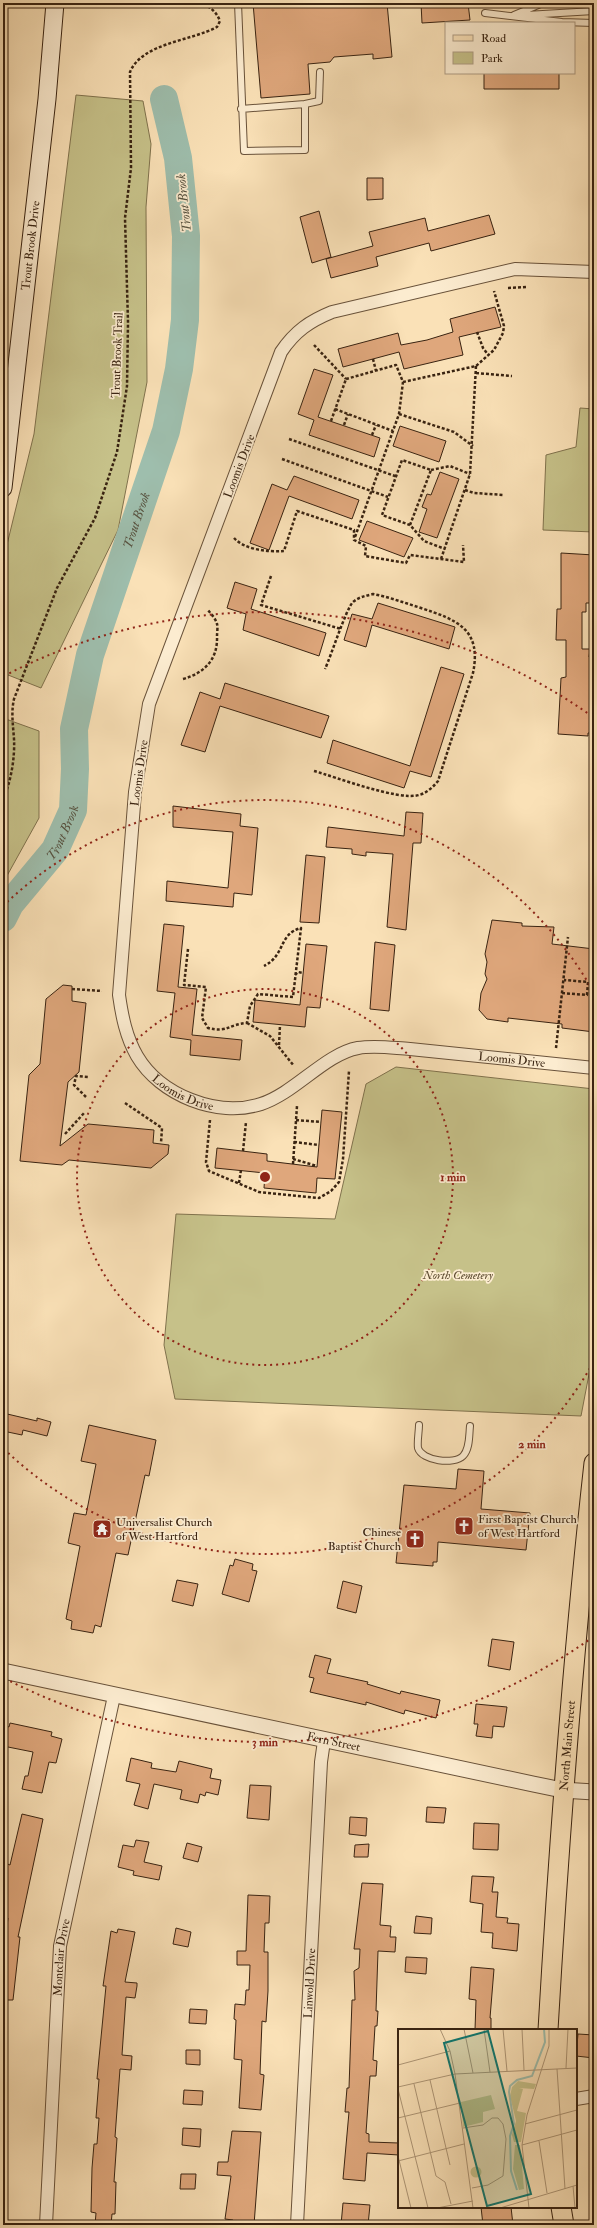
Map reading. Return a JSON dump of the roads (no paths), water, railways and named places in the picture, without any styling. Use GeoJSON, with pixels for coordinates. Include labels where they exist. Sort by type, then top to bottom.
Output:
{"type":"FeatureCollection","features":[{"type":"Feature","properties":{"kind":"main road","name":"Trout Brook Drive"},"geometry":{"type":"LineString","coordinates":[[3,488],[46,106],[55,3]]}},
{"type":"Feature","properties":{"kind":"main road","name":"North Main Street"},"geometry":{"type":"LineString","coordinates":[[548,2029],[562,1790],[578,1607],[594,1463]]}},
{"type":"Feature","properties":{"kind":"main road"},"geometry":{"type":"LineString","coordinates":[[561,2208],[564,2225]]}},
{"type":"Feature","properties":{"kind":"street","name":"Loomis Drive"},"geometry":{"type":"LineString","coordinates":[[594,272],[516,269],[332,312],[301,328],[287,342],[281,352],[149,704],[135,792],[119,995],[122,1018],[129,1040],[137,1056],[148,1072],[167,1088],[195,1101],[219,1107],[243,1108],[261,1104],[283,1094],[335,1058],[357,1048],[381,1047],[594,1068]]}},
{"type":"Feature","properties":{"kind":"street","name":"Fern Street"},"geometry":{"type":"LineString","coordinates":[[3,1671],[324,1741],[562,1790],[594,1792]]}},
{"type":"Feature","properties":{"kind":"street","name":"Montclair Drive"},"geometry":{"type":"LineString","coordinates":[[46,2225],[60,1946],[114,1696]]}},
{"type":"Feature","properties":{"kind":"street","name":"Linwold Drive"},"geometry":{"type":"LineString","coordinates":[[297,2225],[321,1762],[324,1741]]}},
{"type":"Feature","properties":{"kind":"street"},"geometry":{"type":"LineString","coordinates":[[577,2099],[594,2096]]}},
{"type":"Feature","properties":{"kind":"lane"},"geometry":{"type":"LineString","coordinates":[[238,3],[241,109],[244,151],[305,150],[305,104]]}},
{"type":"Feature","properties":{"kind":"lane"},"geometry":{"type":"LineString","coordinates":[[512,15],[543,3]]}},
{"type":"Feature","properties":{"kind":"lane"},"geometry":{"type":"LineString","coordinates":[[485,14],[512,15],[594,11]]}},
{"type":"Feature","properties":{"kind":"lane"},"geometry":{"type":"LineString","coordinates":[[512,15],[562,22]]}},
{"type":"Feature","properties":{"kind":"lane"},"geometry":{"type":"LineString","coordinates":[[575,22],[594,23]]}},
{"type":"Feature","properties":{"kind":"lane"},"geometry":{"type":"LineString","coordinates":[[241,109],[319,102],[320,72]]}},
{"type":"Feature","properties":{"kind":"lane"},"geometry":{"type":"LineString","coordinates":[[419,1426],[418,1447],[422,1454],[434,1458],[453,1461],[463,1456],[468,1449],[470,1426]]}},
{"type":"Feature","properties":{"kind":"waterway","name":"Trout Brook"},"geometry":{"type":"LineString","coordinates":[[3,918],[10,904],[55,850],[73,810],[75,769],[74,729],[90,655],[166,431],[179,369],[185,320],[186,236],[178,158],[164,99]]}},
{"type":"Feature","properties":{"kind":"place","name":"First Baptist Church of West Hartford"},"geometry":{"type":"Point","coordinates":[464,1526]}},
{"type":"Feature","properties":{"kind":"place","name":"Universalist Church of West Hartford"},"geometry":{"type":"Point","coordinates":[102,1529]}},
{"type":"Feature","properties":{"kind":"place","name":"Chinese Baptist Church"},"geometry":{"type":"Point","coordinates":[415,1539]}},
{"type":"Feature","properties":{"kind":"park label","name":"North Cemetery"},"geometry":{"type":"Point","coordinates":[458,1275]}}]}
